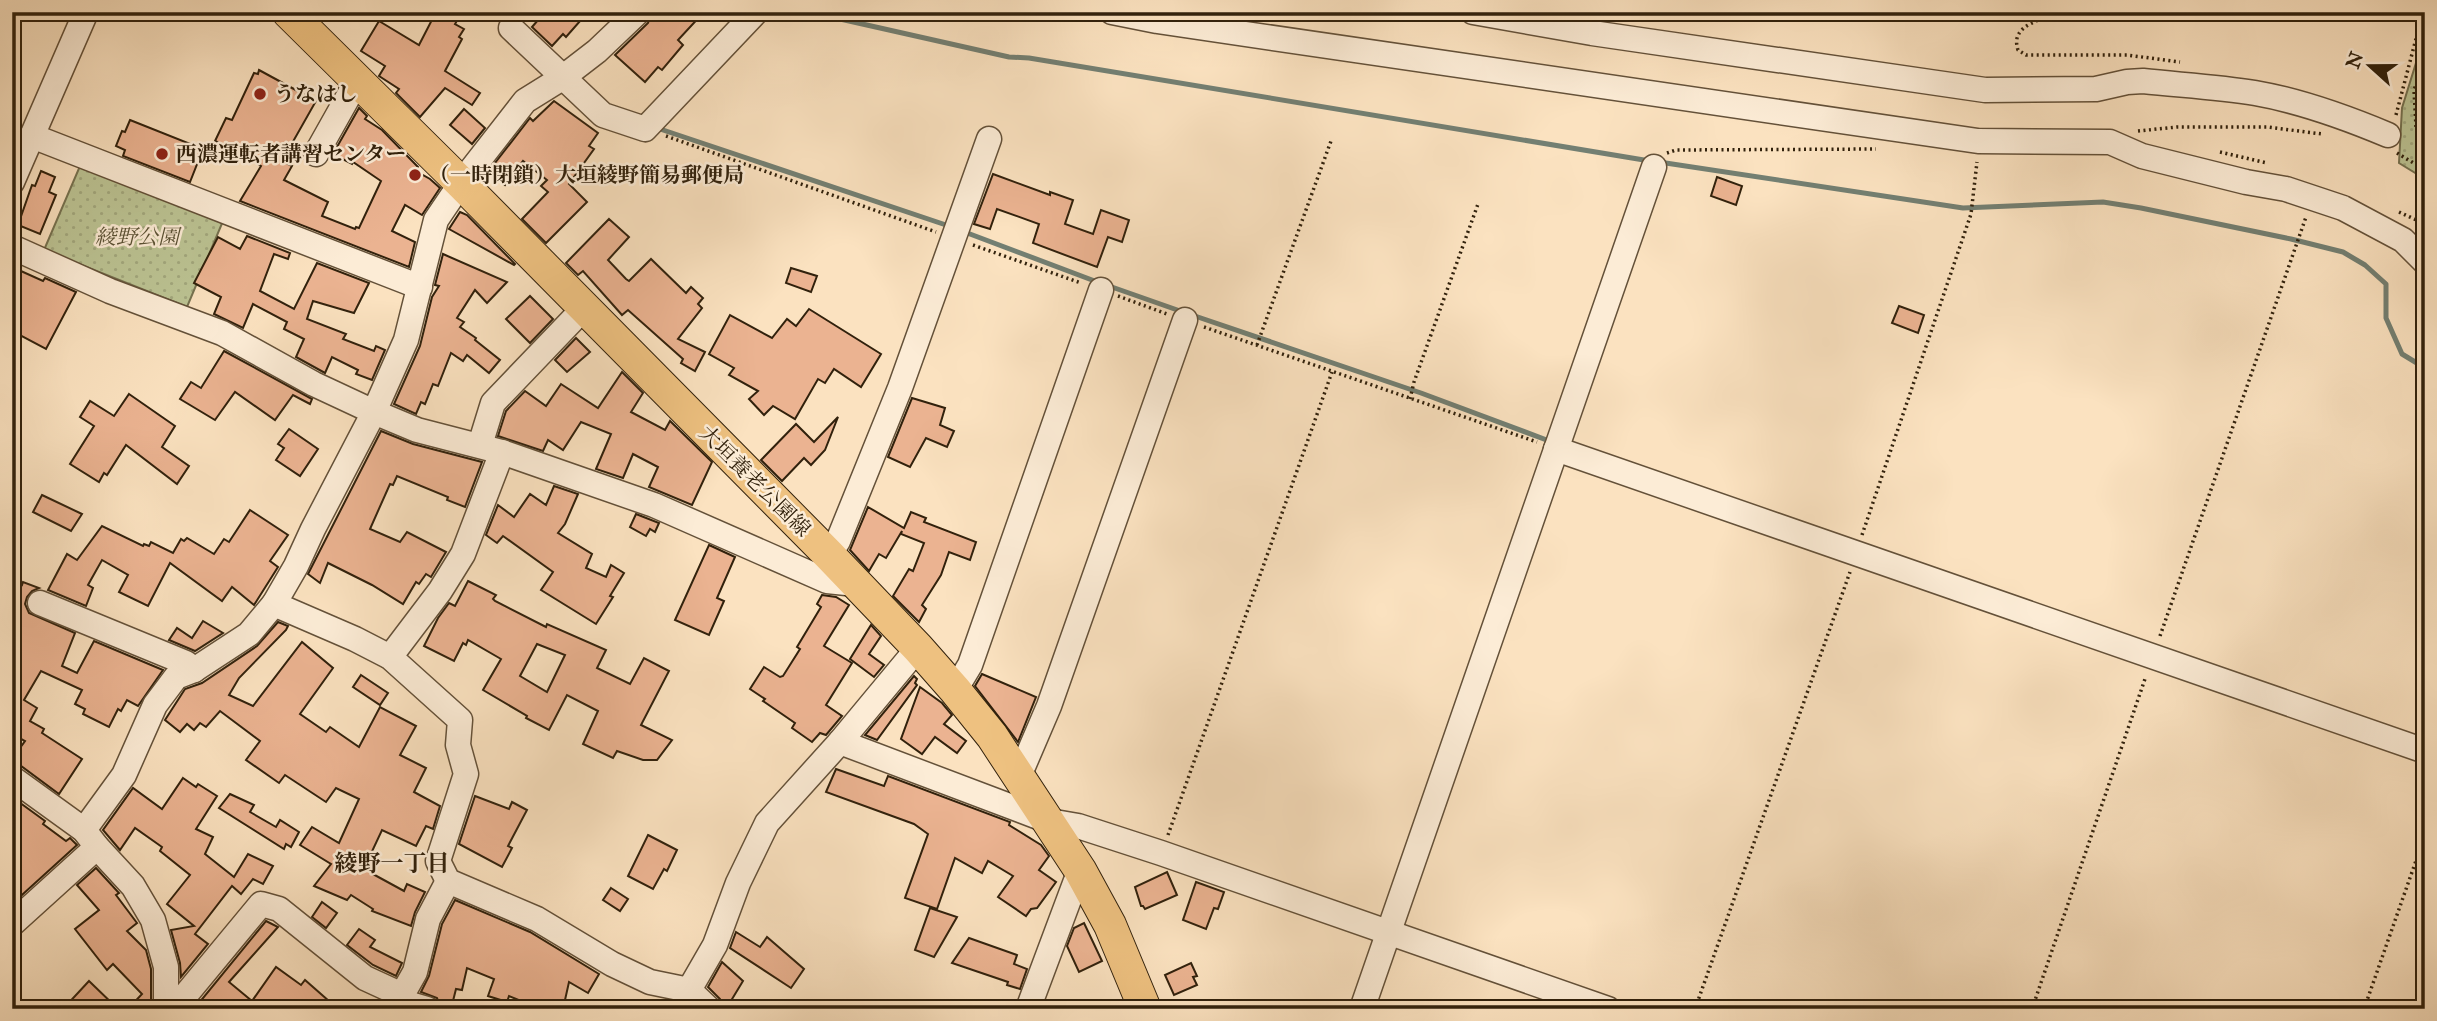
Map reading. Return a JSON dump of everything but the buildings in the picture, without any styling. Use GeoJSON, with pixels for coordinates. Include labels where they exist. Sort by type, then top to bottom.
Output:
{"type":"FeatureCollection","features":[{"type":"Feature","properties":{"kind":"main road","name":"大垣養老公園線"},"geometry":{"type":"LineString","coordinates":[[288,12],[829,555],[955,690],[992,736],[1080,870],[1110,925],[1145,1009]]}},
{"type":"Feature","properties":{"kind":"street"},"geometry":{"type":"LineString","coordinates":[[12,182],[86,12]]}},
{"type":"Feature","properties":{"kind":"street"},"geometry":{"type":"LineString","coordinates":[[12,924],[90,839],[124,775],[155,705],[176,677],[194,670],[249,634],[274,604],[374,412],[406,340],[436,220],[461,183],[525,101],[562,78],[597,51],[638,12]]}},
{"type":"Feature","properties":{"kind":"street"},"geometry":{"type":"LineString","coordinates":[[511,28],[603,115],[645,129],[756,12]]}},
{"type":"Feature","properties":{"kind":"street"},"geometry":{"type":"LineString","coordinates":[[1112,12],[1157,22],[1978,141],[2110,142],[2142,156],[2286,190],[2343,208],[2403,240],[2425,262]]}},
{"type":"Feature","properties":{"kind":"street"},"geometry":{"type":"LineString","coordinates":[[1473,12],[1592,33],[1985,90],[2084,90],[2143,81],[2255,93],[2347,118],[2392,137]]}},
{"type":"Feature","properties":{"kind":"street"},"geometry":{"type":"LineString","coordinates":[[316,154],[358,81]]}},
{"type":"Feature","properties":{"kind":"street"},"geometry":{"type":"LineString","coordinates":[[33,136],[420,287]]}},
{"type":"Feature","properties":{"kind":"street"},"geometry":{"type":"LineString","coordinates":[[829,555],[838,541],[895,401],[989,139]]}},
{"type":"Feature","properties":{"kind":"street"},"geometry":{"type":"LineString","coordinates":[[1362,1009],[1654,167]]}},
{"type":"Feature","properties":{"kind":"street"},"geometry":{"type":"LineString","coordinates":[[12,247],[110,291],[222,332],[314,384],[417,430],[491,449],[654,505],[827,581],[856,584]]}},
{"type":"Feature","properties":{"kind":"street"},"geometry":{"type":"LineString","coordinates":[[955,690],[970,665],[1101,290]]}},
{"type":"Feature","properties":{"kind":"street"},"geometry":{"type":"LineString","coordinates":[[390,657],[440,591],[463,554],[491,449],[494,403],[584,308]]}},
{"type":"Feature","properties":{"kind":"street"},"geometry":{"type":"LineString","coordinates":[[1019,776],[1048,706],[1185,320]]}},
{"type":"Feature","properties":{"kind":"street"},"geometry":{"type":"LineString","coordinates":[[1556,449],[2425,751]]}},
{"type":"Feature","properties":{"kind":"street"},"geometry":{"type":"LineString","coordinates":[[40,603],[186,663],[194,670]]}},
{"type":"Feature","properties":{"kind":"street"},"geometry":{"type":"LineString","coordinates":[[274,604],[390,657],[460,720],[458,745],[466,774],[438,861],[449,881],[537,919],[612,964],[650,982],[689,990],[709,1009]]}},
{"type":"Feature","properties":{"kind":"street"},"geometry":{"type":"LineString","coordinates":[[689,990],[715,945],[738,883],[767,823],[840,743],[918,648]]}},
{"type":"Feature","properties":{"kind":"street"},"geometry":{"type":"LineString","coordinates":[[840,743],[1049,821],[1078,826],[1161,853],[1608,1009]]}},
{"type":"Feature","properties":{"kind":"street"},"geometry":{"type":"LineString","coordinates":[[12,778],[90,839],[133,886],[153,920],[166,967],[166,1009]]}},
{"type":"Feature","properties":{"kind":"street"},"geometry":{"type":"LineString","coordinates":[[1028,1009],[1080,870]]}},
{"type":"Feature","properties":{"kind":"street"},"geometry":{"type":"LineString","coordinates":[[402,995],[415,972],[428,919],[449,881]]}},
{"type":"Feature","properties":{"kind":"street"},"geometry":{"type":"LineString","coordinates":[[174,1009],[261,904],[279,909],[365,978],[402,995],[410,1004],[427,1009]]}},
{"type":"Feature","properties":{"kind":"path"},"geometry":{"type":"LineString","coordinates":[[2423,12],[2392,137],[2425,170]]}},
{"type":"Feature","properties":{"kind":"path"},"geometry":{"type":"LineString","coordinates":[[2425,61],[2414,90],[2414,117],[2416,128],[2425,134]]}},
{"type":"Feature","properties":{"kind":"path"},"geometry":{"type":"LineString","coordinates":[[645,129],[1556,449]]}},
{"type":"Feature","properties":{"kind":"path"},"geometry":{"type":"LineString","coordinates":[[1257,345],[1331,141]]}},
{"type":"Feature","properties":{"kind":"path"},"geometry":{"type":"LineString","coordinates":[[1695,1009],[1856,554],[1972,214],[1978,141]]}},
{"type":"Feature","properties":{"kind":"path"},"geometry":{"type":"LineString","coordinates":[[1654,167],[1663,153],[1676,150],[1877,149]]}},
{"type":"Feature","properties":{"kind":"path"},"geometry":{"type":"LineString","coordinates":[[1410,399],[1413,382],[1478,204]]}},
{"type":"Feature","properties":{"kind":"path"},"geometry":{"type":"LineString","coordinates":[[2032,1009],[2300,233]]}},
{"type":"Feature","properties":{"kind":"path"},"geometry":{"type":"LineString","coordinates":[[1161,853],[1332,372]]}},
{"type":"Feature","properties":{"kind":"path"},"geometry":{"type":"LineString","coordinates":[[2364,1009],[2425,835]]}},
{"type":"Feature","properties":{"kind":"green space"},"geometry":{"type":"Polygon","coordinates":[[[2425,34],[2425,179],[2399,163],[2402,108],[2425,34]]]}},
{"type":"Feature","properties":{"kind":"green space","name":"綾野公園"},"geometry":{"type":"Polygon","coordinates":[[[80,166],[223,221],[187,307],[44,250],[80,166]]]}},
{"type":"Feature","properties":{"kind":"waterway"},"geometry":{"type":"LineString","coordinates":[[809,12],[1009,57],[1029,58],[1650,161]]}},
{"type":"Feature","properties":{"kind":"waterway"},"geometry":{"type":"LineString","coordinates":[[657,128],[949,226]]}},
{"type":"Feature","properties":{"kind":"waterway"},"geometry":{"type":"LineString","coordinates":[[1659,162],[1963,208],[2103,202],[2291,239],[2343,252],[2365,265],[2386,284],[2386,318],[2402,354],[2425,368]]}},
{"type":"Feature","properties":{"kind":"waterway"},"geometry":{"type":"LineString","coordinates":[[962,231],[1100,283]]}},
{"type":"Feature","properties":{"kind":"waterway"},"geometry":{"type":"LineString","coordinates":[[1109,286],[1183,312]]}},
{"type":"Feature","properties":{"kind":"waterway"},"geometry":{"type":"LineString","coordinates":[[1192,315],[1421,393],[1552,442]]}},
{"type":"Feature","properties":{"kind":"place","name":"うなはし"},"geometry":{"type":"Point","coordinates":[260,94]}},
{"type":"Feature","properties":{"kind":"place","name":"西濃運転者講習センター"},"geometry":{"type":"Point","coordinates":[162,154]}},
{"type":"Feature","properties":{"kind":"place","name":"（一時閉鎖）大垣綾野簡易郵便局"},"geometry":{"type":"Point","coordinates":[415,175]}},
{"type":"Feature","properties":{"kind":"district","name":"綾野一丁目"},"geometry":{"type":"Point","coordinates":[392,863]}}]}
